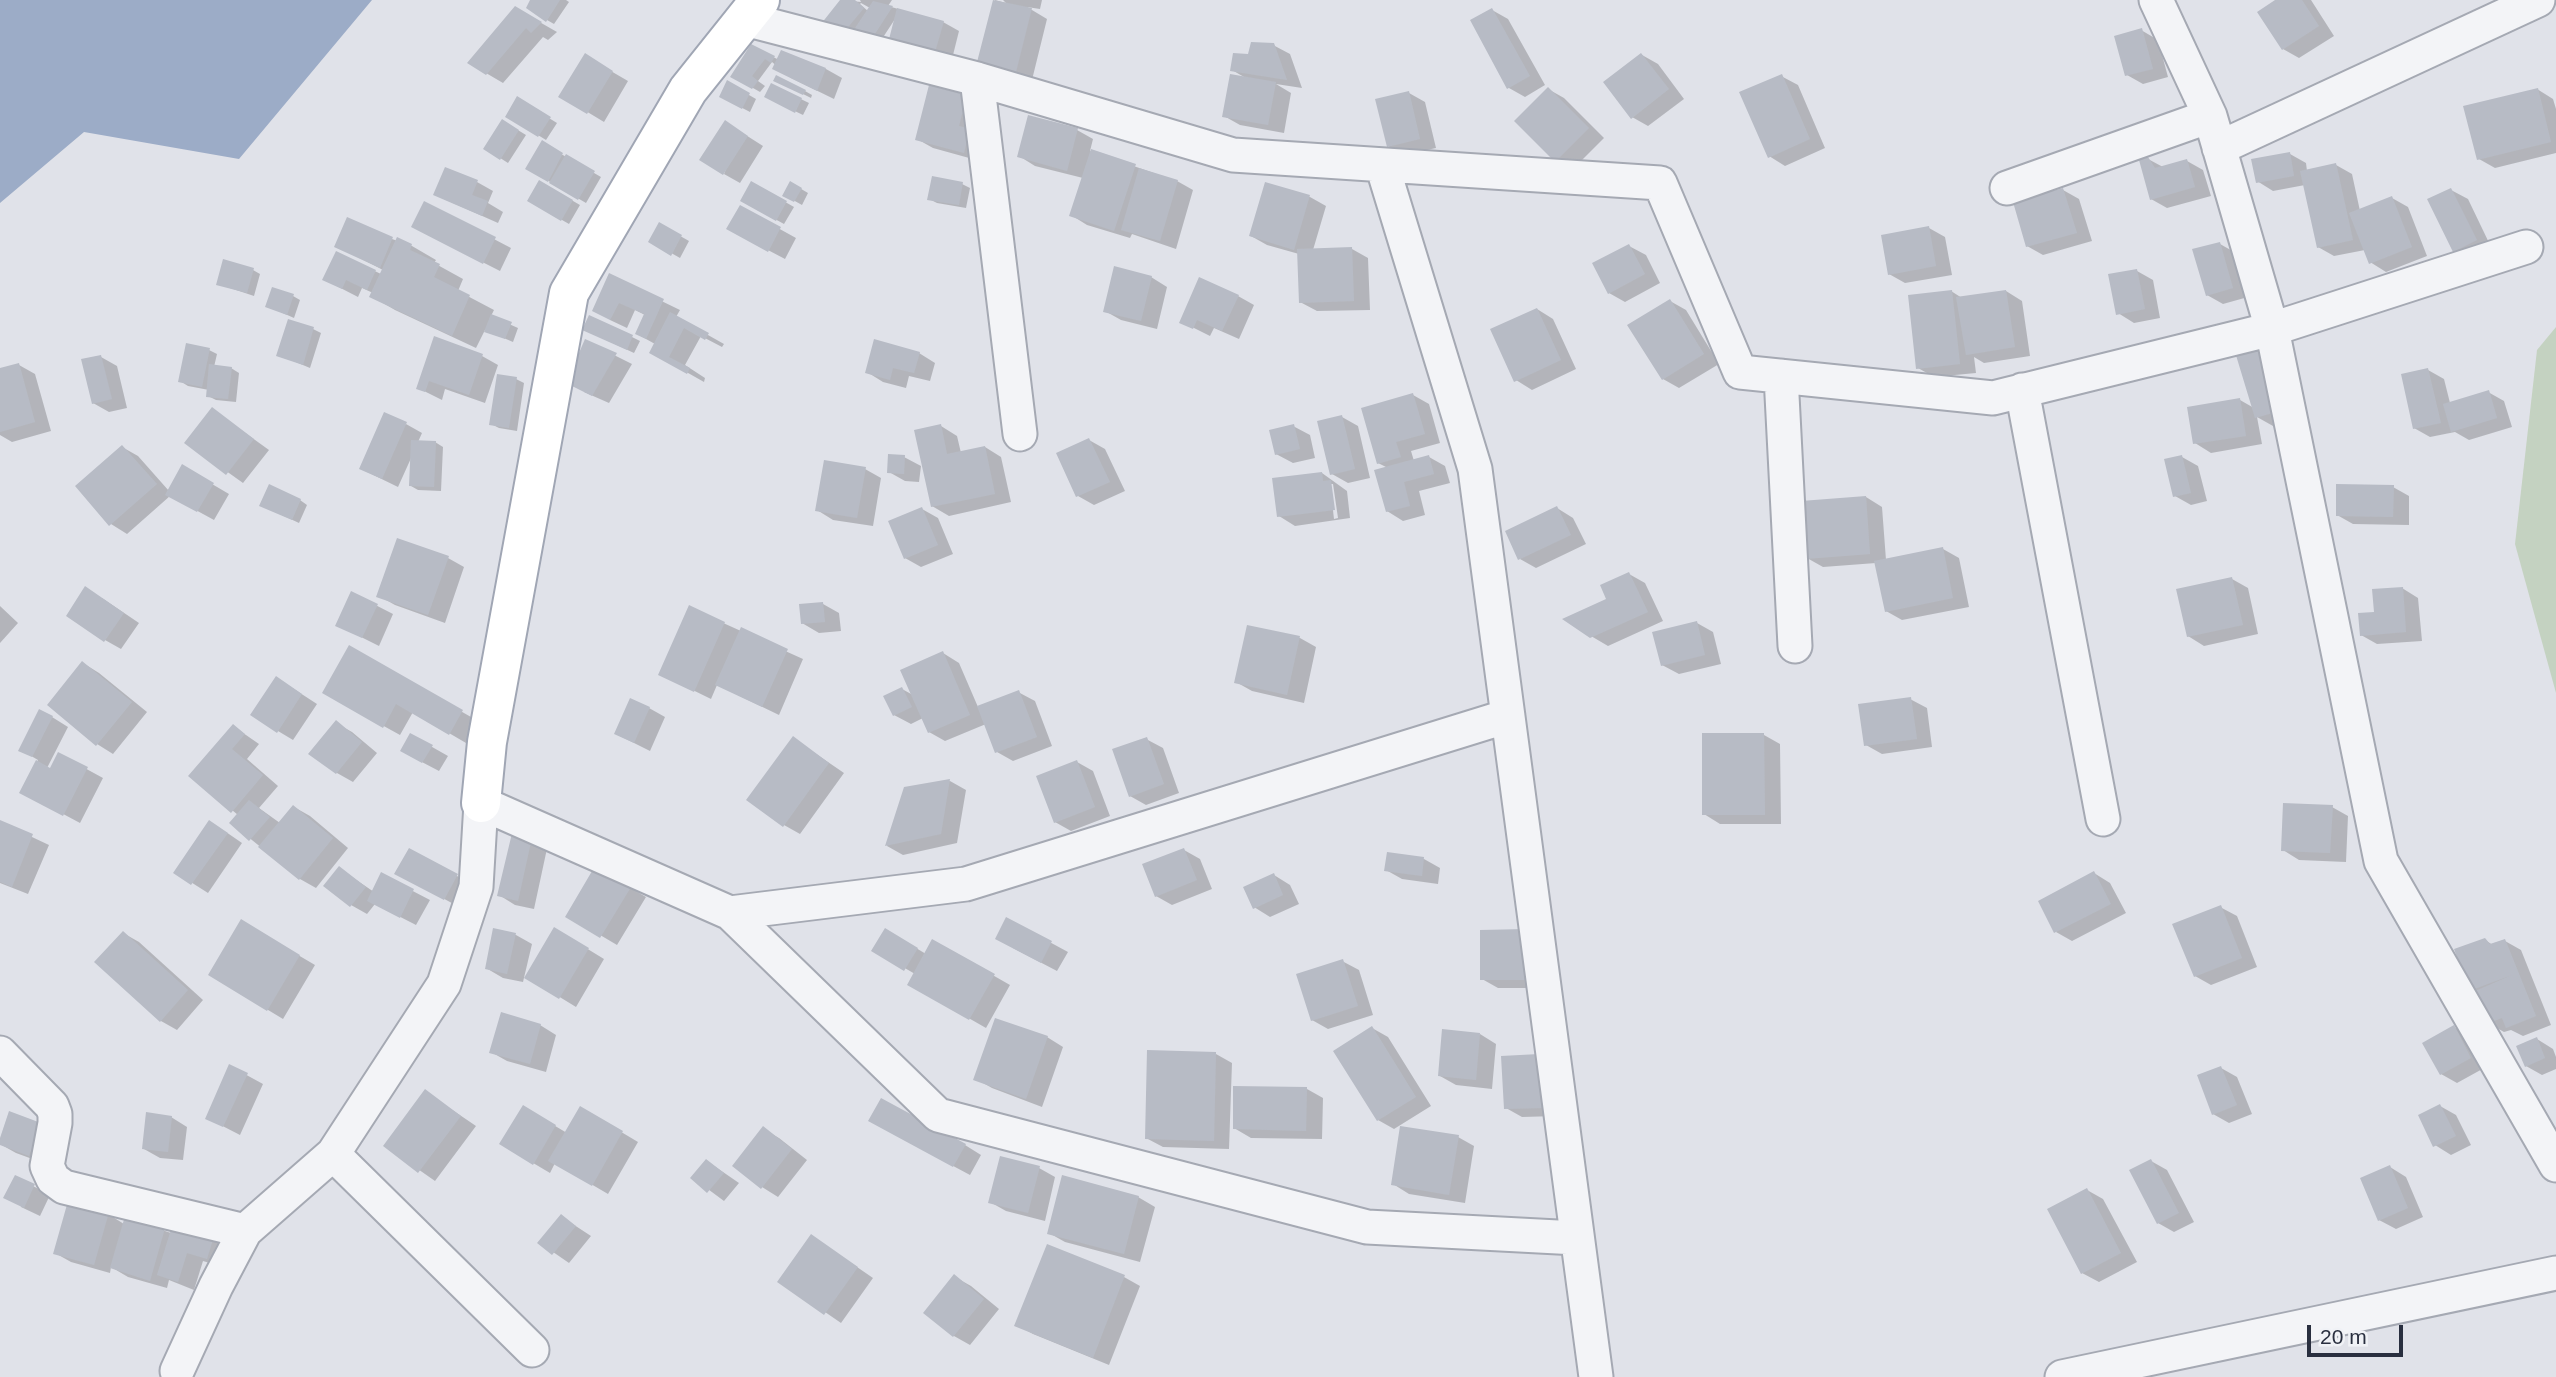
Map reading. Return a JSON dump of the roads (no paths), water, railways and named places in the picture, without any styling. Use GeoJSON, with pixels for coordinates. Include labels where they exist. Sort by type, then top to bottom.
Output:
{"type":"FeatureCollection","features":[{"type":"Feature","properties":{"kind":"main road"},"geometry":{"type":"LineString","coordinates":[[481,803],[487,742],[569,293],[688,90],[753,10]]}},
{"type":"Feature","properties":{"kind":"street"},"geometry":{"type":"LineString","coordinates":[[2157,0],[2210,116],[2272,329],[2381,861],[2556,1165]]}},
{"type":"Feature","properties":{"kind":"street"},"geometry":{"type":"LineString","coordinates":[[2219,148],[2538,0]]}},
{"type":"Feature","properties":{"kind":"street"},"geometry":{"type":"LineString","coordinates":[[753,10],[1233,155],[1660,183],[1740,372],[1993,398],[2272,329],[2526,247]]}},
{"type":"Feature","properties":{"kind":"street"},"geometry":{"type":"LineString","coordinates":[[978,79],[1020,434]]}},
{"type":"Feature","properties":{"kind":"street"},"geometry":{"type":"LineString","coordinates":[[2007,188],[2210,116]]}},
{"type":"Feature","properties":{"kind":"street"},"geometry":{"type":"LineString","coordinates":[[1382,165],[1475,469],[1596,1377]]}},
{"type":"Feature","properties":{"kind":"street"},"geometry":{"type":"LineString","coordinates":[[1781,376],[1795,646]]}},
{"type":"Feature","properties":{"kind":"street"},"geometry":{"type":"LineString","coordinates":[[2022,390],[2103,819]]}},
{"type":"Feature","properties":{"kind":"street"},"geometry":{"type":"LineString","coordinates":[[730,913],[966,884],[1508,716]]}},
{"type":"Feature","properties":{"kind":"street"},"geometry":{"type":"LineString","coordinates":[[177,1371],[245,1231],[333,1154],[444,984],[476,887],[481,803],[730,913],[938,1115],[1367,1227],[1577,1238]]}},
{"type":"Feature","properties":{"kind":"street"},"geometry":{"type":"LineString","coordinates":[[0,1053],[52,1106],[55,1123],[47,1166],[53,1179],[64,1187],[245,1231]]}},
{"type":"Feature","properties":{"kind":"street"},"geometry":{"type":"LineString","coordinates":[[333,1154],[532,1350]]}},
{"type":"Feature","properties":{"kind":"street"},"geometry":{"type":"LineString","coordinates":[[2062,1377],[2556,1273]]}},
{"type":"Feature","properties":{"kind":"water"},"geometry":{"type":"Polygon","coordinates":[[[0,0],[372,0],[239,159],[84,132],[0,203],[0,0]]]}}]}
